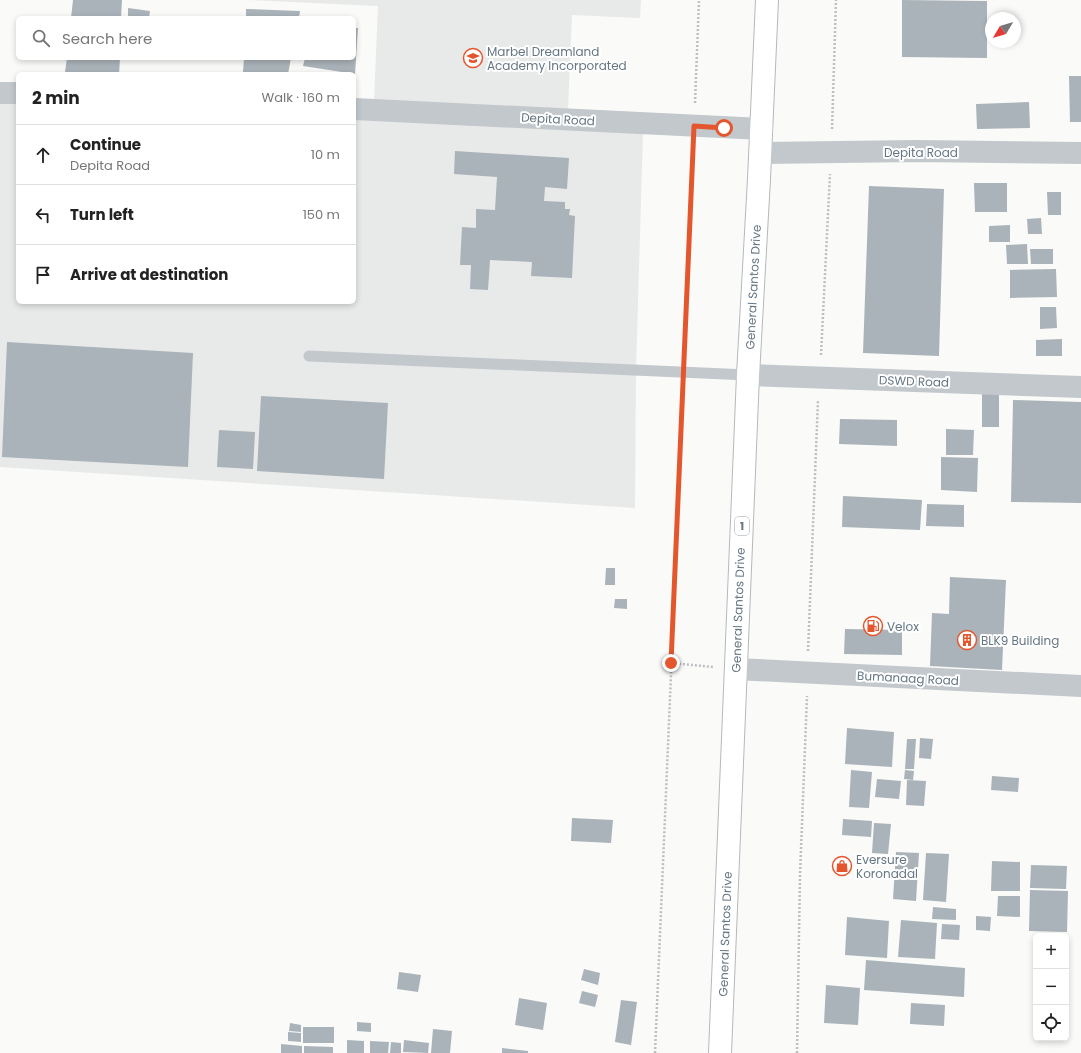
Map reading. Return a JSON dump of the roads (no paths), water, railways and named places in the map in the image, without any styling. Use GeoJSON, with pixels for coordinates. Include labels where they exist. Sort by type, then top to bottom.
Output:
{"type":"FeatureCollection","features":[{"type":"Feature","properties":{"kind":"highway","name":"General Santos Drive"},"geometry":{"type":"LineString","coordinates":[[720,1053],[748,375],[762,129],[767,0]]}},
{"type":"Feature","properties":{"kind":"street"},"geometry":{"type":"LineString","coordinates":[[0,93],[16,94]]}},
{"type":"Feature","properties":{"kind":"street","name":"Depita Road"},"geometry":{"type":"LineString","coordinates":[[356,109],[762,129]]}},
{"type":"Feature","properties":{"kind":"street","name":"Depita Road"},"geometry":{"type":"LineString","coordinates":[[760,153],[1081,153]]}},
{"type":"Feature","properties":{"kind":"street","name":"DSWD Road"},"geometry":{"type":"LineString","coordinates":[[748,375],[1081,387]]}},
{"type":"Feature","properties":{"kind":"street","name":"Bumanaag Road"},"geometry":{"type":"LineString","coordinates":[[736,669],[1081,686]]}},
{"type":"Feature","properties":{"kind":"lane"},"geometry":{"type":"LineString","coordinates":[[309,356],[748,375]]}},
{"type":"Feature","properties":{"kind":"place","name":"Marbel Dreamland Academy Incorporated"},"geometry":{"type":"Point","coordinates":[473,58]}},
{"type":"Feature","properties":{"kind":"place","name":"Velox"},"geometry":{"type":"Point","coordinates":[873,626]}},
{"type":"Feature","properties":{"kind":"place","name":"BLK9 Building"},"geometry":{"type":"Point","coordinates":[967,640]}},
{"type":"Feature","properties":{"kind":"place","name":"Eversure Koronadal"},"geometry":{"type":"Point","coordinates":[842,866]}}]}
